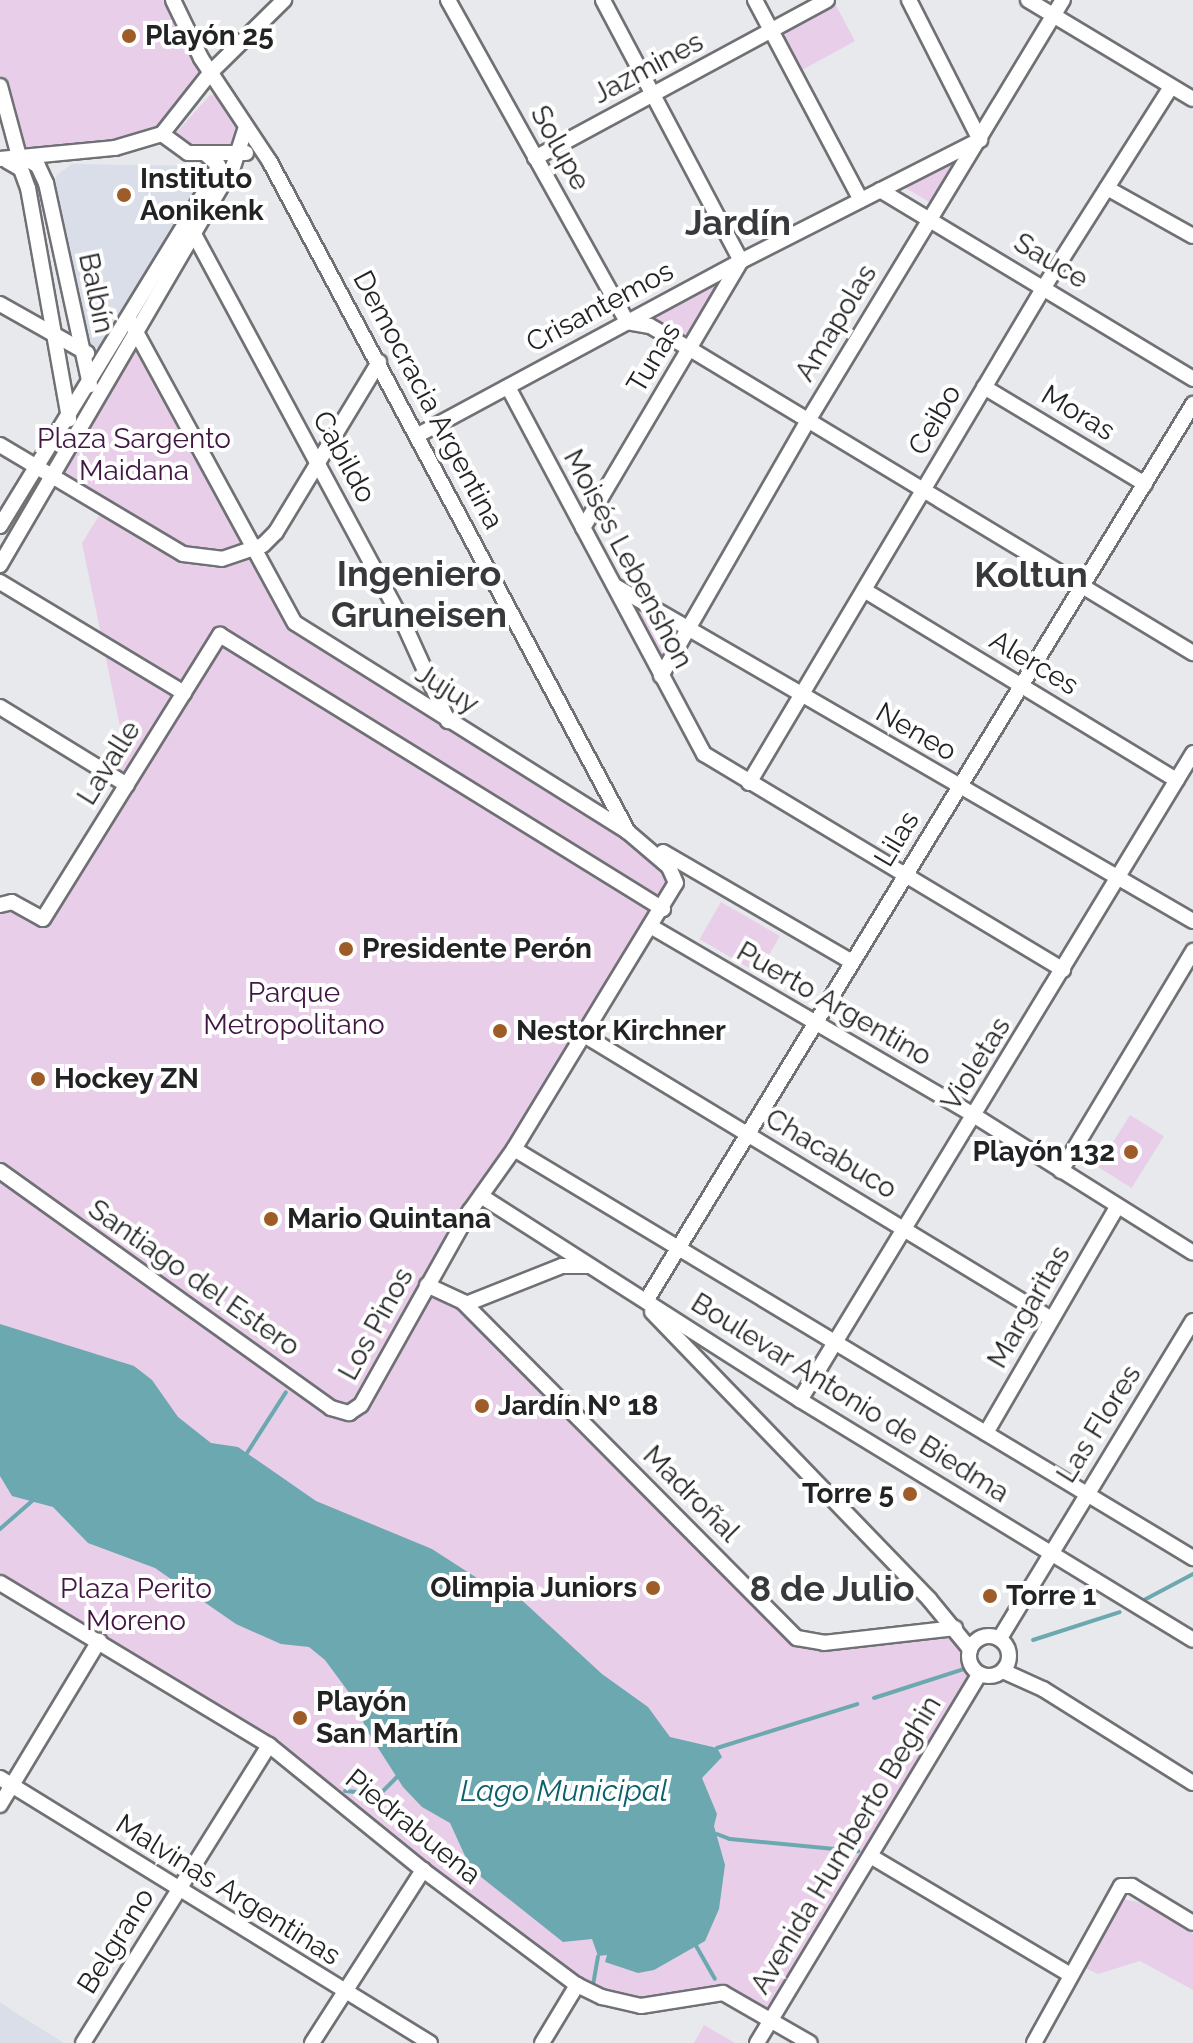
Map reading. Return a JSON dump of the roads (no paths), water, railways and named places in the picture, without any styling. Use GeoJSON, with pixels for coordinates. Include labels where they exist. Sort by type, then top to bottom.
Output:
{"type":"FeatureCollection","features":[{"type":"Feature","properties":{"kind":"street","name":"Democracia Argentina"},"geometry":{"type":"LineString","coordinates":[[173,0],[245,130],[270,162],[628,832]]}},
{"type":"Feature","properties":{"kind":"street"},"geometry":{"type":"LineString","coordinates":[[0,159],[31,159],[115,148],[162,134],[211,72],[284,0]]}},
{"type":"Feature","properties":{"kind":"street","name":"Solupe"},"geometry":{"type":"LineString","coordinates":[[448,0],[627,322]]}},
{"type":"Feature","properties":{"kind":"street"},"geometry":{"type":"LineString","coordinates":[[603,0],[655,93],[741,261]]}},
{"type":"Feature","properties":{"kind":"street"},"geometry":{"type":"LineString","coordinates":[[755,0],[861,200]]}},
{"type":"Feature","properties":{"kind":"street","name":"Jazmines"},"geometry":{"type":"LineString","coordinates":[[535,158],[827,0]]}},
{"type":"Feature","properties":{"kind":"street"},"geometry":{"type":"LineString","coordinates":[[909,0],[980,140]]}},
{"type":"Feature","properties":{"kind":"street"},"geometry":{"type":"LineString","coordinates":[[1028,0],[1193,99]]}},
{"type":"Feature","properties":{"kind":"street","name":"Amapolas"},"geometry":{"type":"LineString","coordinates":[[661,676],[809,419],[1063,0]]}},
{"type":"Feature","properties":{"kind":"street"},"geometry":{"type":"LineString","coordinates":[[0,86],[31,159],[28,188]]}},
{"type":"Feature","properties":{"kind":"street","name":"Ceibo"},"geometry":{"type":"LineString","coordinates":[[749,783],[1044,287],[1171,87]]}},
{"type":"Feature","properties":{"kind":"street"},"geometry":{"type":"LineString","coordinates":[[0,565],[55,477],[194,236],[239,152],[245,130]]}},
{"type":"Feature","properties":{"kind":"street"},"geometry":{"type":"LineString","coordinates":[[162,134],[178,149],[207,155],[239,152],[270,162]]}},
{"type":"Feature","properties":{"kind":"street","name":"Crisantemos"},"geometry":{"type":"LineString","coordinates":[[418,435],[741,261],[980,140]]}},
{"type":"Feature","properties":{"kind":"street"},"geometry":{"type":"LineString","coordinates":[[46,183],[49,165],[59,154]]}},
{"type":"Feature","properties":{"kind":"street"},"geometry":{"type":"LineString","coordinates":[[0,526],[34,466],[69,419],[217,172],[217,161],[207,155]]}},
{"type":"Feature","properties":{"kind":"street"},"geometry":{"type":"LineString","coordinates":[[0,159],[21,169],[28,188]]}},
{"type":"Feature","properties":{"kind":"street","name":"Balbín"},"geometry":{"type":"LineString","coordinates":[[31,159],[46,183],[89,383],[89,415]]}},
{"type":"Feature","properties":{"kind":"street","name":"Balbín"},"geometry":{"type":"LineString","coordinates":[[28,188],[69,419]]}},
{"type":"Feature","properties":{"kind":"street"},"geometry":{"type":"LineString","coordinates":[[1107,188],[1193,236]]}},
{"type":"Feature","properties":{"kind":"street","name":"Sauce"},"geometry":{"type":"LineString","coordinates":[[880,190],[1193,379]]}},
{"type":"Feature","properties":{"kind":"street","name":"Cabildo"},"geometry":{"type":"LineString","coordinates":[[187,221],[403,622],[448,721]]}},
{"type":"Feature","properties":{"kind":"street","name":"Tunas"},"geometry":{"type":"LineString","coordinates":[[583,528],[741,261]]}},
{"type":"Feature","properties":{"kind":"street"},"geometry":{"type":"LineString","coordinates":[[0,304],[102,361],[112,364],[124,354]]}},
{"type":"Feature","properties":{"kind":"street","name":"Jujuy"},"geometry":{"type":"LineString","coordinates":[[129,319],[295,623],[628,832],[850,961]]}},
{"type":"Feature","properties":{"kind":"street"},"geometry":{"type":"LineString","coordinates":[[627,322],[650,326],[690,349],[809,419],[922,493],[1193,653]]}},
{"type":"Feature","properties":{"kind":"street"},"geometry":{"type":"LineString","coordinates":[[0,445],[183,554],[212,560],[254,549],[276,532],[319,466],[379,362]]}},
{"type":"Feature","properties":{"kind":"street","name":"Moisés Lebenshon"},"geometry":{"type":"LineString","coordinates":[[508,387],[704,754],[749,783]]}},
{"type":"Feature","properties":{"kind":"street","name":"Moras"},"geometry":{"type":"LineString","coordinates":[[984,387],[1145,484]]}},
{"type":"Feature","properties":{"kind":"street","name":"Lilas"},"geometry":{"type":"LineString","coordinates":[[646,1301],[850,961],[905,877],[1193,404]]}},
{"type":"Feature","properties":{"kind":"street"},"geometry":{"type":"LineString","coordinates":[[0,582],[184,693]]}},
{"type":"Feature","properties":{"kind":"street","name":"Neneo"},"geometry":{"type":"LineString","coordinates":[[613,585],[1117,880],[1193,921]]}},
{"type":"Feature","properties":{"kind":"street","name":"Alerces"},"geometry":{"type":"LineString","coordinates":[[864,590],[1177,780]]}},
{"type":"Feature","properties":{"kind":"street","name":"Lavalle"},"geometry":{"type":"LineString","coordinates":[[0,905],[12,902],[43,919],[220,635],[663,909]]}},
{"type":"Feature","properties":{"kind":"street"},"geometry":{"type":"LineString","coordinates":[[0,707],[127,785]]}},
{"type":"Feature","properties":{"kind":"street","name":"Violetas"},"geometry":{"type":"LineString","coordinates":[[800,1400],[1193,753]]}},
{"type":"Feature","properties":{"kind":"street"},"geometry":{"type":"LineString","coordinates":[[749,783],[1063,970]]}},
{"type":"Feature","properties":{"kind":"street","name":"Los Pinos"},"geometry":{"type":"LineString","coordinates":[[361,1405],[427,1285],[652,927],[676,883],[675,873],[628,832]]}},
{"type":"Feature","properties":{"kind":"street","name":"Puerto Argentino"},"geometry":{"type":"LineString","coordinates":[[652,927],[812,1024],[975,1116],[1193,1253]]}},
{"type":"Feature","properties":{"kind":"street"},"geometry":{"type":"LineString","coordinates":[[1061,1171],[1193,951]]}},
{"type":"Feature","properties":{"kind":"street","name":"Chacabuco"},"geometry":{"type":"LineString","coordinates":[[584,1035],[1050,1318]]}},
{"type":"Feature","properties":{"kind":"street","name":"Boulevar Antonio de Biedma"},"geometry":{"type":"LineString","coordinates":[[514,1149],[1193,1558]]}},
{"type":"Feature","properties":{"kind":"street","name":"Santiago del Estero"},"geometry":{"type":"LineString","coordinates":[[0,1171],[331,1408],[349,1413],[361,1405]]}},
{"type":"Feature","properties":{"kind":"street","name":"Boulevar Antonio de Biedma"},"geometry":{"type":"LineString","coordinates":[[481,1196],[800,1400],[1193,1640]]}},
{"type":"Feature","properties":{"kind":"street","name":"Margaritas"},"geometry":{"type":"LineString","coordinates":[[986,1433],[1117,1207]]}},
{"type":"Feature","properties":{"kind":"street"},"geometry":{"type":"LineString","coordinates":[[466,1304],[562,1266],[592,1266]]}},
{"type":"Feature","properties":{"kind":"street","name":"Madroñal"},"geometry":{"type":"LineString","coordinates":[[427,1285],[466,1304],[797,1638],[824,1643],[955,1628]]}},
{"type":"Feature","properties":{"kind":"street"},"geometry":{"type":"LineString","coordinates":[[646,1301],[955,1628],[970,1649]]}},
{"type":"Feature","properties":{"kind":"street","name":"Las Flores"},"geometry":{"type":"LineString","coordinates":[[1051,1555],[1086,1492],[1193,1321]]}},
{"type":"Feature","properties":{"kind":"street"},"geometry":{"type":"LineString","coordinates":[[1000,1638],[1051,1555]]}},
{"type":"Feature","properties":{"kind":"street","name":"Piedrabuena"},"geometry":{"type":"LineString","coordinates":[[0,1583],[269,1745],[423,1870],[577,1985],[641,2006],[723,1993],[810,2043]]}},
{"type":"Feature","properties":{"kind":"street"},"geometry":{"type":"LineString","coordinates":[[1000,1638],[982,1637],[970,1649],[969,1660],[980,1674],[1003,1671],[1043,1689],[1193,1783]]}},
{"type":"Feature","properties":{"kind":"street"},"geometry":{"type":"LineString","coordinates":[[1000,1638],[1010,1657],[1003,1671]]}},
{"type":"Feature","properties":{"kind":"street"},"geometry":{"type":"LineString","coordinates":[[0,1805],[6,1782],[99,1641]]}},
{"type":"Feature","properties":{"kind":"street","name":"Avenida Humberto Beghin"},"geometry":{"type":"LineString","coordinates":[[757,2043],[980,1674]]}},
{"type":"Feature","properties":{"kind":"street","name":"Belgrano"},"geometry":{"type":"LineString","coordinates":[[83,2043],[269,1745]]}},
{"type":"Feature","properties":{"kind":"street","name":"Malvinas Argentinas"},"geometry":{"type":"LineString","coordinates":[[6,1782],[178,1891],[430,2043]]}},
{"type":"Feature","properties":{"kind":"street"},"geometry":{"type":"LineString","coordinates":[[872,1857],[1071,1975]]}},
{"type":"Feature","properties":{"kind":"street"},"geometry":{"type":"LineString","coordinates":[[312,2043],[423,1870]]}},
{"type":"Feature","properties":{"kind":"street"},"geometry":{"type":"LineString","coordinates":[[1034,2043],[1127,1884],[1193,1923]]}},
{"type":"Feature","properties":{"kind":"street"},"geometry":{"type":"LineString","coordinates":[[542,2043],[577,1985]]}},
{"type":"Feature","properties":{"kind":"water","name":"Lago Municipal"},"geometry":{"type":"Polygon","coordinates":[[[0,1324],[134,1366],[152,1380],[178,1417],[211,1443],[238,1447],[316,1501],[432,1549],[480,1580],[514,1593],[602,1674],[648,1707],[670,1737],[717,1748],[722,1757],[702,1778],[717,1814],[714,1826],[725,1865],[719,1909],[705,1941],[654,1970],[638,1973],[605,1962],[607,1955],[598,1956],[592,1939],[563,1942],[471,1869],[450,1823],[422,1807],[403,1787],[366,1729],[356,1702],[325,1660],[309,1647],[281,1644],[236,1624],[155,1568],[88,1543],[53,1507],[12,1496],[0,1476],[0,1324]]]}},
{"type":"Feature","properties":{"kind":"waterway"},"geometry":{"type":"LineString","coordinates":[[247,1453],[286,1392]]}},
{"type":"Feature","properties":{"kind":"waterway"},"geometry":{"type":"LineString","coordinates":[[0,1529],[32,1501]]}},
{"type":"Feature","properties":{"kind":"waterway"},"geometry":{"type":"LineString","coordinates":[[1144,1600],[1193,1574]]}},
{"type":"Feature","properties":{"kind":"waterway"},"geometry":{"type":"LineString","coordinates":[[1033,1640],[1120,1612]]}},
{"type":"Feature","properties":{"kind":"waterway"},"geometry":{"type":"LineString","coordinates":[[874,1698],[964,1669]]}},
{"type":"Feature","properties":{"kind":"waterway"},"geometry":{"type":"LineString","coordinates":[[717,1748],[857,1704]]}},
{"type":"Feature","properties":{"kind":"waterway"},"geometry":{"type":"LineString","coordinates":[[345,1791],[380,1794],[397,1777]]}},
{"type":"Feature","properties":{"kind":"waterway"},"geometry":{"type":"LineString","coordinates":[[717,1834],[730,1839],[858,1851]]}},
{"type":"Feature","properties":{"kind":"waterway"},"geometry":{"type":"LineString","coordinates":[[695,1944],[715,1979]]}},
{"type":"Feature","properties":{"kind":"waterway"},"geometry":{"type":"LineString","coordinates":[[593,1985],[598,1956]]}},
{"type":"Feature","properties":{"kind":"place","name":"Playón 25"},"geometry":{"type":"Point","coordinates":[129,36]}},
{"type":"Feature","properties":{"kind":"place","name":"Instituto Aonikenk"},"geometry":{"type":"Point","coordinates":[124,195]}},
{"type":"Feature","properties":{"kind":"place","name":"Presidente Perón"},"geometry":{"type":"Point","coordinates":[346,949]}},
{"type":"Feature","properties":{"kind":"place","name":"Nestor Kirchner"},"geometry":{"type":"Point","coordinates":[500,1031]}},
{"type":"Feature","properties":{"kind":"place","name":"Hockey ZN"},"geometry":{"type":"Point","coordinates":[38,1079]}},
{"type":"Feature","properties":{"kind":"place","name":"Playón 132"},"geometry":{"type":"Point","coordinates":[1131,1152]}},
{"type":"Feature","properties":{"kind":"place","name":"Mario Quintana"},"geometry":{"type":"Point","coordinates":[271,1219]}},
{"type":"Feature","properties":{"kind":"place","name":"Jardín Nº 18"},"geometry":{"type":"Point","coordinates":[482,1406]}},
{"type":"Feature","properties":{"kind":"place","name":"Torre 5"},"geometry":{"type":"Point","coordinates":[910,1494]}},
{"type":"Feature","properties":{"kind":"place","name":"Olimpia Juniors"},"geometry":{"type":"Point","coordinates":[653,1588]}},
{"type":"Feature","properties":{"kind":"place","name":"Torre 1"},"geometry":{"type":"Point","coordinates":[990,1596]}},
{"type":"Feature","properties":{"kind":"place","name":"Playón San Martín"},"geometry":{"type":"Point","coordinates":[300,1718]}},
{"type":"Feature","properties":{"kind":"district","name":"Jardín"},"geometry":{"type":"Point","coordinates":[738,223]}},
{"type":"Feature","properties":{"kind":"district","name":"Koltun"},"geometry":{"type":"Point","coordinates":[1031,575]}},
{"type":"Feature","properties":{"kind":"district","name":"Ingeniero Gruneisen"},"geometry":{"type":"Point","coordinates":[419,594]}},
{"type":"Feature","properties":{"kind":"district","name":"8 de Julio"},"geometry":{"type":"Point","coordinates":[832,1589]}},
{"type":"Feature","properties":{"kind":"park label","name":"Plaza Sargento Maidana"},"geometry":{"type":"Point","coordinates":[134,455]}},
{"type":"Feature","properties":{"kind":"park label","name":"Parque Metropolitano"},"geometry":{"type":"Point","coordinates":[294,1009]}},
{"type":"Feature","properties":{"kind":"park label","name":"Plaza Perito Moreno"},"geometry":{"type":"Point","coordinates":[136,1605]}}]}
